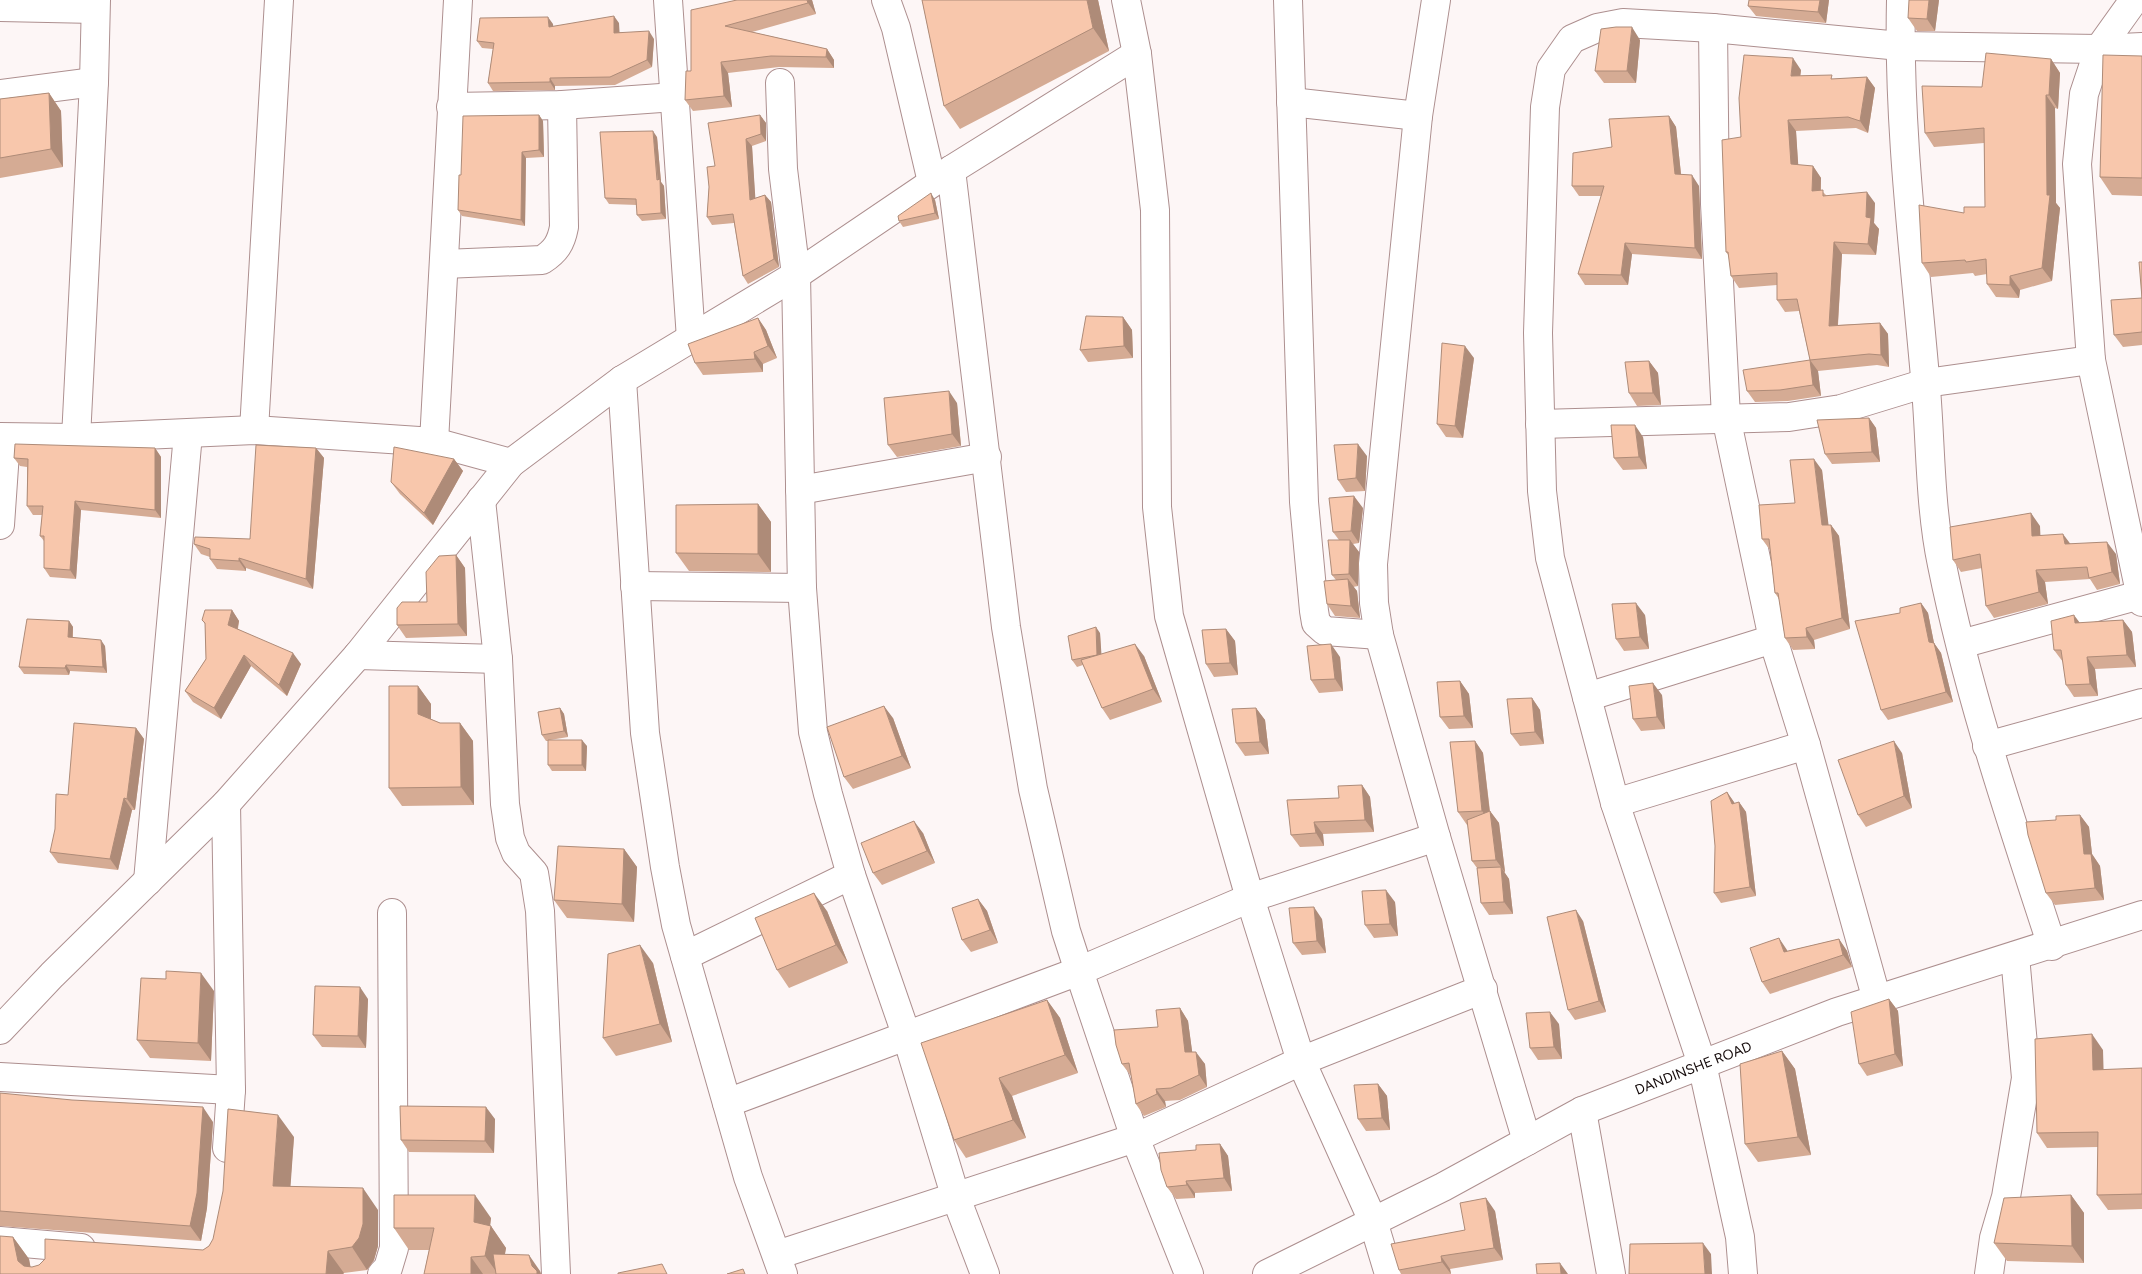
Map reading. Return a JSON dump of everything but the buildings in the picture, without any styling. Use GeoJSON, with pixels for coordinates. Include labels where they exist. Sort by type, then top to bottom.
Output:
{"type":"FeatureCollection","features":[{"type":"Feature","properties":{"kind":"street"},"geometry":{"type":"LineString","coordinates":[[254,430],[279,0]]}},
{"type":"Feature","properties":{"kind":"street"},"geometry":{"type":"LineString","coordinates":[[434,442],[458,0]]}},
{"type":"Feature","properties":{"kind":"street"},"geometry":{"type":"LineString","coordinates":[[668,0],[691,339]]}},
{"type":"Feature","properties":{"kind":"street"},"geometry":{"type":"LineString","coordinates":[[886,0],[942,176],[987,457],[1006,627],[1033,789],[1066,931],[1135,1138],[1189,1274]]}},
{"type":"Feature","properties":{"kind":"street"},"geometry":{"type":"LineString","coordinates":[[1126,0],[1137,54],[1155,210],[1157,507],[1169,616],[1250,898],[1301,1061],[1373,1221],[1388,1274]]}},
{"type":"Feature","properties":{"kind":"street"},"geometry":{"type":"LineString","coordinates":[[1288,0],[1304,502],[1314,611],[1316,623],[1325,631],[1379,635]]}},
{"type":"Feature","properties":{"kind":"street"},"geometry":{"type":"LineString","coordinates":[[1436,0],[1418,116],[1373,564],[1374,602],[1379,635],[1436,837],[1527,1141]]}},
{"type":"Feature","properties":{"kind":"street"},"geometry":{"type":"LineString","coordinates":[[1902,0],[1900,46],[1904,147],[1926,383],[1934,506],[1941,563],[1987,746],[2052,946]]}},
{"type":"Feature","properties":{"kind":"street"},"geometry":{"type":"LineString","coordinates":[[1961,644],[2141,599],[2091,360],[2077,164],[2084,94],[2099,49],[2134,0]]}},
{"type":"Feature","properties":{"kind":"street"},"geometry":{"type":"LineString","coordinates":[[0,7],[96,5],[94,82],[76,438]]}},
{"type":"Feature","properties":{"kind":"street"},"geometry":{"type":"LineString","coordinates":[[1743,1274],[1740,1237],[1702,1064],[1615,803],[1550,558],[1542,491],[1538,333],[1544,117],[1551,69],[1572,39],[1597,28],[1623,24],[1714,28],[1900,46],[2099,49],[2142,47]]}},
{"type":"Feature","properties":{"kind":"street"},"geometry":{"type":"LineString","coordinates":[[1714,28],[1715,204],[1726,418],[1773,639],[1806,745],[1877,1000]]}},
{"type":"Feature","properties":{"kind":"street"},"geometry":{"type":"LineString","coordinates":[[0,1030],[226,804],[358,655],[511,462],[622,380],[796,276],[942,176],[1137,54]]}},
{"type":"Feature","properties":{"kind":"street"},"geometry":{"type":"LineString","coordinates":[[0,94],[94,82]]}},
{"type":"Feature","properties":{"kind":"street"},"geometry":{"type":"LineString","coordinates":[[780,83],[784,169],[796,276],[802,588],[814,732],[828,794],[851,875],[907,1036],[955,1196],[985,1274]]}},
{"type":"Feature","properties":{"kind":"street"},"geometry":{"type":"LineString","coordinates":[[451,108],[562,105],[675,97]]}},
{"type":"Feature","properties":{"kind":"street"},"geometry":{"type":"LineString","coordinates":[[1291,102],[1418,116]]}},
{"type":"Feature","properties":{"kind":"street"},"geometry":{"type":"LineString","coordinates":[[444,264],[542,260],[553,252],[561,242],[564,227],[562,105]]}},
{"type":"Feature","properties":{"kind":"street"},"geometry":{"type":"LineString","coordinates":[[1540,424],[1789,416],[1841,409],[1926,383],[2091,360]]}},
{"type":"Feature","properties":{"kind":"street"},"geometry":{"type":"LineString","coordinates":[[622,380],[645,733],[665,867],[676,925],[748,1177],[780,1264],[955,1196],[1135,1138],[1301,1061],[1483,989]]}},
{"type":"Feature","properties":{"kind":"street"},"geometry":{"type":"LineString","coordinates":[[0,525],[3,438],[76,438],[254,430],[434,442],[511,462]]}},
{"type":"Feature","properties":{"kind":"street"},"geometry":{"type":"LineString","coordinates":[[148,881],[188,434]]}},
{"type":"Feature","properties":{"kind":"street"},"geometry":{"type":"LineString","coordinates":[[800,490],[987,457]]}},
{"type":"Feature","properties":{"kind":"street"},"geometry":{"type":"LineString","coordinates":[[482,500],[498,659],[505,804],[510,838],[516,853],[534,873],[540,911],[556,1274]]}},
{"type":"Feature","properties":{"kind":"street"},"geometry":{"type":"LineString","coordinates":[[635,586],[802,588]]}},
{"type":"Feature","properties":{"kind":"street"},"geometry":{"type":"LineString","coordinates":[[1587,697],[1773,639]]}},
{"type":"Feature","properties":{"kind":"street"},"geometry":{"type":"LineString","coordinates":[[358,655],[498,659]]}},
{"type":"Feature","properties":{"kind":"street"},"geometry":{"type":"LineString","coordinates":[[1987,746],[2142,703]]}},
{"type":"Feature","properties":{"kind":"street"},"geometry":{"type":"LineString","coordinates":[[1615,803],[1806,745]]}},
{"type":"Feature","properties":{"kind":"street"},"geometry":{"type":"LineString","coordinates":[[226,804],[231,1090],[226,1173]]}},
{"type":"Feature","properties":{"kind":"street"},"geometry":{"type":"LineString","coordinates":[[727,1103],[1079,971],[1250,898],[1436,837]]}},
{"type":"Feature","properties":{"kind":"street"},"geometry":{"type":"LineString","coordinates":[[685,956],[851,875]]}},
{"type":"Feature","properties":{"kind":"street"},"geometry":{"type":"LineString","coordinates":[[382,1274],[388,1268],[394,1248],[392,913]]}},
{"type":"Feature","properties":{"kind":"street","name":"DANDINSHE ROAD"},"geometry":{"type":"LineString","coordinates":[[1267,1274],[1443,1187],[1582,1111],[1702,1064],[1877,1000],[2052,946],[2142,915]]}},
{"type":"Feature","properties":{"kind":"street"},"geometry":{"type":"LineString","coordinates":[[1989,1274],[1994,1238],[2006,1197],[2026,1078],[2015,956]]}},
{"type":"Feature","properties":{"kind":"street"},"geometry":{"type":"LineString","coordinates":[[0,1077],[231,1090]]}},
{"type":"Feature","properties":{"kind":"street"},"geometry":{"type":"LineString","coordinates":[[1582,1111],[1611,1274]]}},
{"type":"Feature","properties":{"kind":"street"},"geometry":{"type":"LineString","coordinates":[[0,1241],[109,1250]]}},
{"type":"Feature","properties":{"kind":"street"},"geometry":{"type":"LineString","coordinates":[[43,1245],[46,1274]]}}]}
